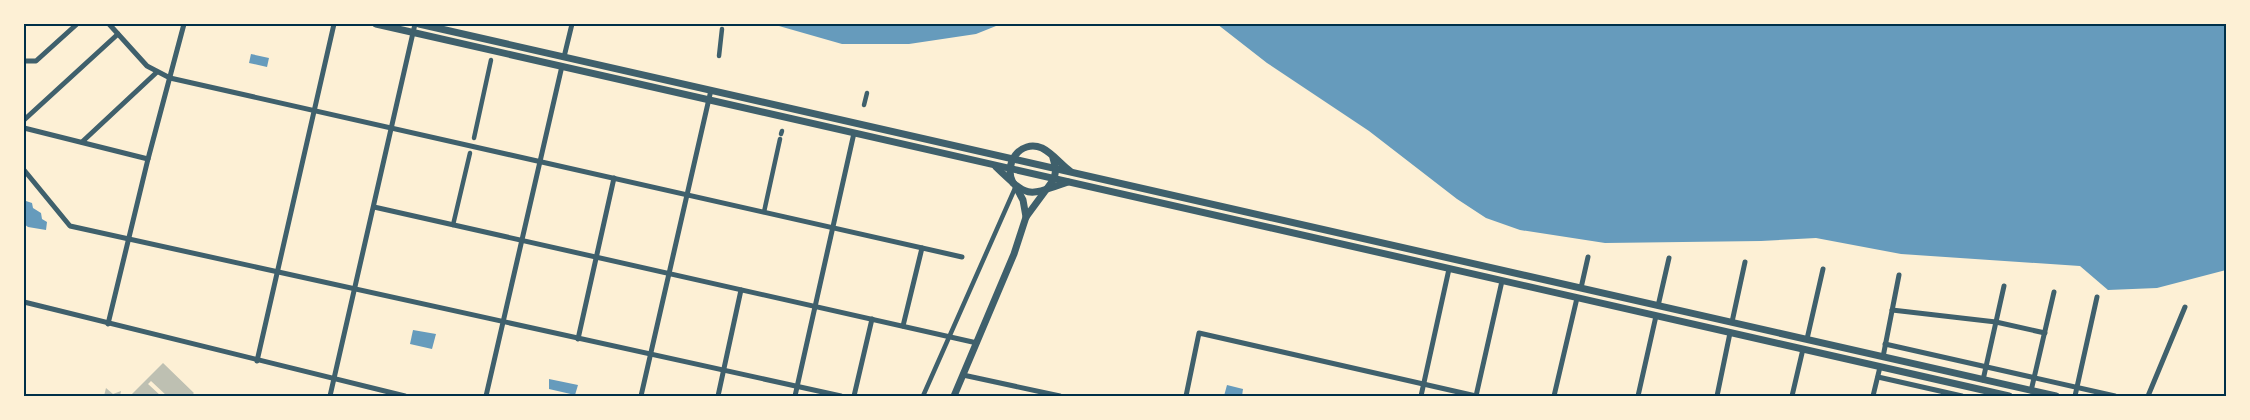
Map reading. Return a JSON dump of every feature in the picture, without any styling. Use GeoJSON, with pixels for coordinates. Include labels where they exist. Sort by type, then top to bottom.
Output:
{"type":"FeatureCollection","features":[{"type":"Feature","properties":{"kind":"street"},"geometry":{"type":"LineString","coordinates":[[24,61],[36,61],[77,24]]}},
{"type":"Feature","properties":{"kind":"street"},"geometry":{"type":"LineString","coordinates":[[109,24],[147,66],[170,78],[962,257]]}},
{"type":"Feature","properties":{"kind":"street"},"geometry":{"type":"LineString","coordinates":[[108,324],[148,159],[184,24]]}},
{"type":"Feature","properties":{"kind":"street"},"geometry":{"type":"LineString","coordinates":[[257,361],[334,24]]}},
{"type":"Feature","properties":{"kind":"street"},"geometry":{"type":"LineString","coordinates":[[376,24],[1803,349],[1980,393],[2009,396]]}},
{"type":"Feature","properties":{"kind":"street"},"geometry":{"type":"LineString","coordinates":[[330,396],[417,24],[2056,396]]}},
{"type":"Feature","properties":{"kind":"street"},"geometry":{"type":"LineString","coordinates":[[564,57],[572,24]]}},
{"type":"Feature","properties":{"kind":"street"},"geometry":{"type":"LineString","coordinates":[[719,56],[722,29]]}},
{"type":"Feature","properties":{"kind":"street"},"geometry":{"type":"LineString","coordinates":[[24,120],[118,34]]}},
{"type":"Feature","properties":{"kind":"street"},"geometry":{"type":"LineString","coordinates":[[474,138],[491,60]]}},
{"type":"Feature","properties":{"kind":"street"},"geometry":{"type":"LineString","coordinates":[[486,396],[562,66]]}},
{"type":"Feature","properties":{"kind":"street"},"geometry":{"type":"LineString","coordinates":[[82,142],[157,72]]}},
{"type":"Feature","properties":{"kind":"street"},"geometry":{"type":"LineString","coordinates":[[641,396],[688,195],[710,90]]}},
{"type":"Feature","properties":{"kind":"street"},"geometry":{"type":"LineString","coordinates":[[864,105],[867,93]]}},
{"type":"Feature","properties":{"kind":"street"},"geometry":{"type":"LineString","coordinates":[[24,128],[148,159]]}},
{"type":"Feature","properties":{"kind":"street"},"geometry":{"type":"LineString","coordinates":[[795,396],[854,133]]}},
{"type":"Feature","properties":{"kind":"street"},"geometry":{"type":"LineString","coordinates":[[764,212],[781,135]]}},
{"type":"Feature","properties":{"kind":"street"},"geometry":{"type":"LineString","coordinates":[[1026,217],[1023,200],[1014,185],[1009,169],[1012,159],[1020,150],[1030,146],[1041,148],[1072,172]]}},
{"type":"Feature","properties":{"kind":"street"},"geometry":{"type":"LineString","coordinates":[[453,225],[470,153]]}},
{"type":"Feature","properties":{"kind":"street"},"geometry":{"type":"LineString","coordinates":[[954,396],[1014,254],[1026,217],[1054,179],[1056,169],[1053,158]]}},
{"type":"Feature","properties":{"kind":"street"},"geometry":{"type":"LineString","coordinates":[[994,165],[1014,185],[1026,192],[1044,191],[1069,182]]}},
{"type":"Feature","properties":{"kind":"street"},"geometry":{"type":"LineString","coordinates":[[24,170],[70,226],[355,291],[841,396]]}},
{"type":"Feature","properties":{"kind":"street"},"geometry":{"type":"LineString","coordinates":[[578,339],[614,178]]}},
{"type":"Feature","properties":{"kind":"street"},"geometry":{"type":"LineString","coordinates":[[923,396],[1014,185]]}},
{"type":"Feature","properties":{"kind":"street"},"geometry":{"type":"LineString","coordinates":[[374,207],[977,343]]}},
{"type":"Feature","properties":{"kind":"street"},"geometry":{"type":"LineString","coordinates":[[902,326],[922,248]]}},
{"type":"Feature","properties":{"kind":"street"},"geometry":{"type":"LineString","coordinates":[[1581,288],[1588,257]]}},
{"type":"Feature","properties":{"kind":"street"},"geometry":{"type":"LineString","coordinates":[[1658,306],[1669,258]]}},
{"type":"Feature","properties":{"kind":"street"},"geometry":{"type":"LineString","coordinates":[[1732,322],[1745,262]]}},
{"type":"Feature","properties":{"kind":"street"},"geometry":{"type":"LineString","coordinates":[[1421,396],[1449,269]]}},
{"type":"Feature","properties":{"kind":"street"},"geometry":{"type":"LineString","coordinates":[[1807,339],[1823,269]]}},
{"type":"Feature","properties":{"kind":"street"},"geometry":{"type":"LineString","coordinates":[[1883,357],[1899,275]]}},
{"type":"Feature","properties":{"kind":"street"},"geometry":{"type":"LineString","coordinates":[[1186,396],[1199,333],[1476,396],[1502,281]]}},
{"type":"Feature","properties":{"kind":"street"},"geometry":{"type":"LineString","coordinates":[[1983,380],[2004,286]]}},
{"type":"Feature","properties":{"kind":"street"},"geometry":{"type":"LineString","coordinates":[[718,396],[741,290]]}},
{"type":"Feature","properties":{"kind":"street"},"geometry":{"type":"LineString","coordinates":[[2032,391],[2054,292]]}},
{"type":"Feature","properties":{"kind":"street"},"geometry":{"type":"LineString","coordinates":[[2075,396],[2097,297]]}},
{"type":"Feature","properties":{"kind":"street"},"geometry":{"type":"LineString","coordinates":[[1554,396],[1577,298]]}},
{"type":"Feature","properties":{"kind":"street"},"geometry":{"type":"LineString","coordinates":[[24,302],[405,396]]}},
{"type":"Feature","properties":{"kind":"street"},"geometry":{"type":"LineString","coordinates":[[2148,396],[2185,307]]}},
{"type":"Feature","properties":{"kind":"street"},"geometry":{"type":"LineString","coordinates":[[1892,310],[1996,322],[2045,333]]}},
{"type":"Feature","properties":{"kind":"street"},"geometry":{"type":"LineString","coordinates":[[1638,396],[1656,316]]}},
{"type":"Feature","properties":{"kind":"street"},"geometry":{"type":"LineString","coordinates":[[854,396],[872,319]]}},
{"type":"Feature","properties":{"kind":"street"},"geometry":{"type":"LineString","coordinates":[[1717,396],[1730,333]]}},
{"type":"Feature","properties":{"kind":"street"},"geometry":{"type":"LineString","coordinates":[[1885,344],[2115,396]]}},
{"type":"Feature","properties":{"kind":"street"},"geometry":{"type":"LineString","coordinates":[[1792,396],[1803,349]]}},
{"type":"Feature","properties":{"kind":"street"},"geometry":{"type":"LineString","coordinates":[[1873,396],[1880,367]]}},
{"type":"Feature","properties":{"kind":"street"},"geometry":{"type":"LineString","coordinates":[[963,375],[1060,396]]}},
{"type":"Feature","properties":{"kind":"street"},"geometry":{"type":"LineString","coordinates":[[1878,377],[1962,396]]}},
{"type":"Feature","properties":{"kind":"water"},"geometry":{"type":"Polygon","coordinates":[[[772,24],[1001,24],[976,34],[909,44],[842,44],[772,24]]]}},
{"type":"Feature","properties":{"kind":"water"},"geometry":{"type":"Polygon","coordinates":[[[1217,24],[2226,24],[2226,270],[2157,288],[2108,290],[2080,266],[1901,254],[1816,238],[1761,241],[1605,243],[1520,230],[1486,218],[1457,199],[1369,131],[1267,63],[1217,24]]]}},
{"type":"Feature","properties":{"kind":"water"},"geometry":{"type":"Polygon","coordinates":[[[251,54],[269,58],[267,67],[249,63],[251,54]]]}},
{"type":"Feature","properties":{"kind":"water"},"geometry":{"type":"Polygon","coordinates":[[[24,202],[32,203],[33,208],[41,213],[42,219],[47,222],[46,230],[28,227],[24,224],[24,202]]]}},
{"type":"Feature","properties":{"kind":"water"},"geometry":{"type":"Polygon","coordinates":[[[413,330],[436,334],[432,349],[410,344],[413,330]]]}},
{"type":"Feature","properties":{"kind":"water"},"geometry":{"type":"Polygon","coordinates":[[[549,379],[578,385],[575,395],[549,389],[549,379]]]}},
{"type":"Feature","properties":{"kind":"water"},"geometry":{"type":"Polygon","coordinates":[[[1227,385],[1243,389],[1242,396],[1224,396],[1227,385]]]}},
{"type":"Feature","properties":{"kind":"building"},"geometry":{"type":"Polygon","coordinates":[[[163,363],[194,393],[191,396],[167,396],[151,381],[148,384],[161,396],[130,396],[163,363]]]}},
{"type":"Feature","properties":{"kind":"building"},"geometry":{"type":"Polygon","coordinates":[[[106,388],[113,394],[121,391],[120,396],[104,396],[106,388]]]}}]}
